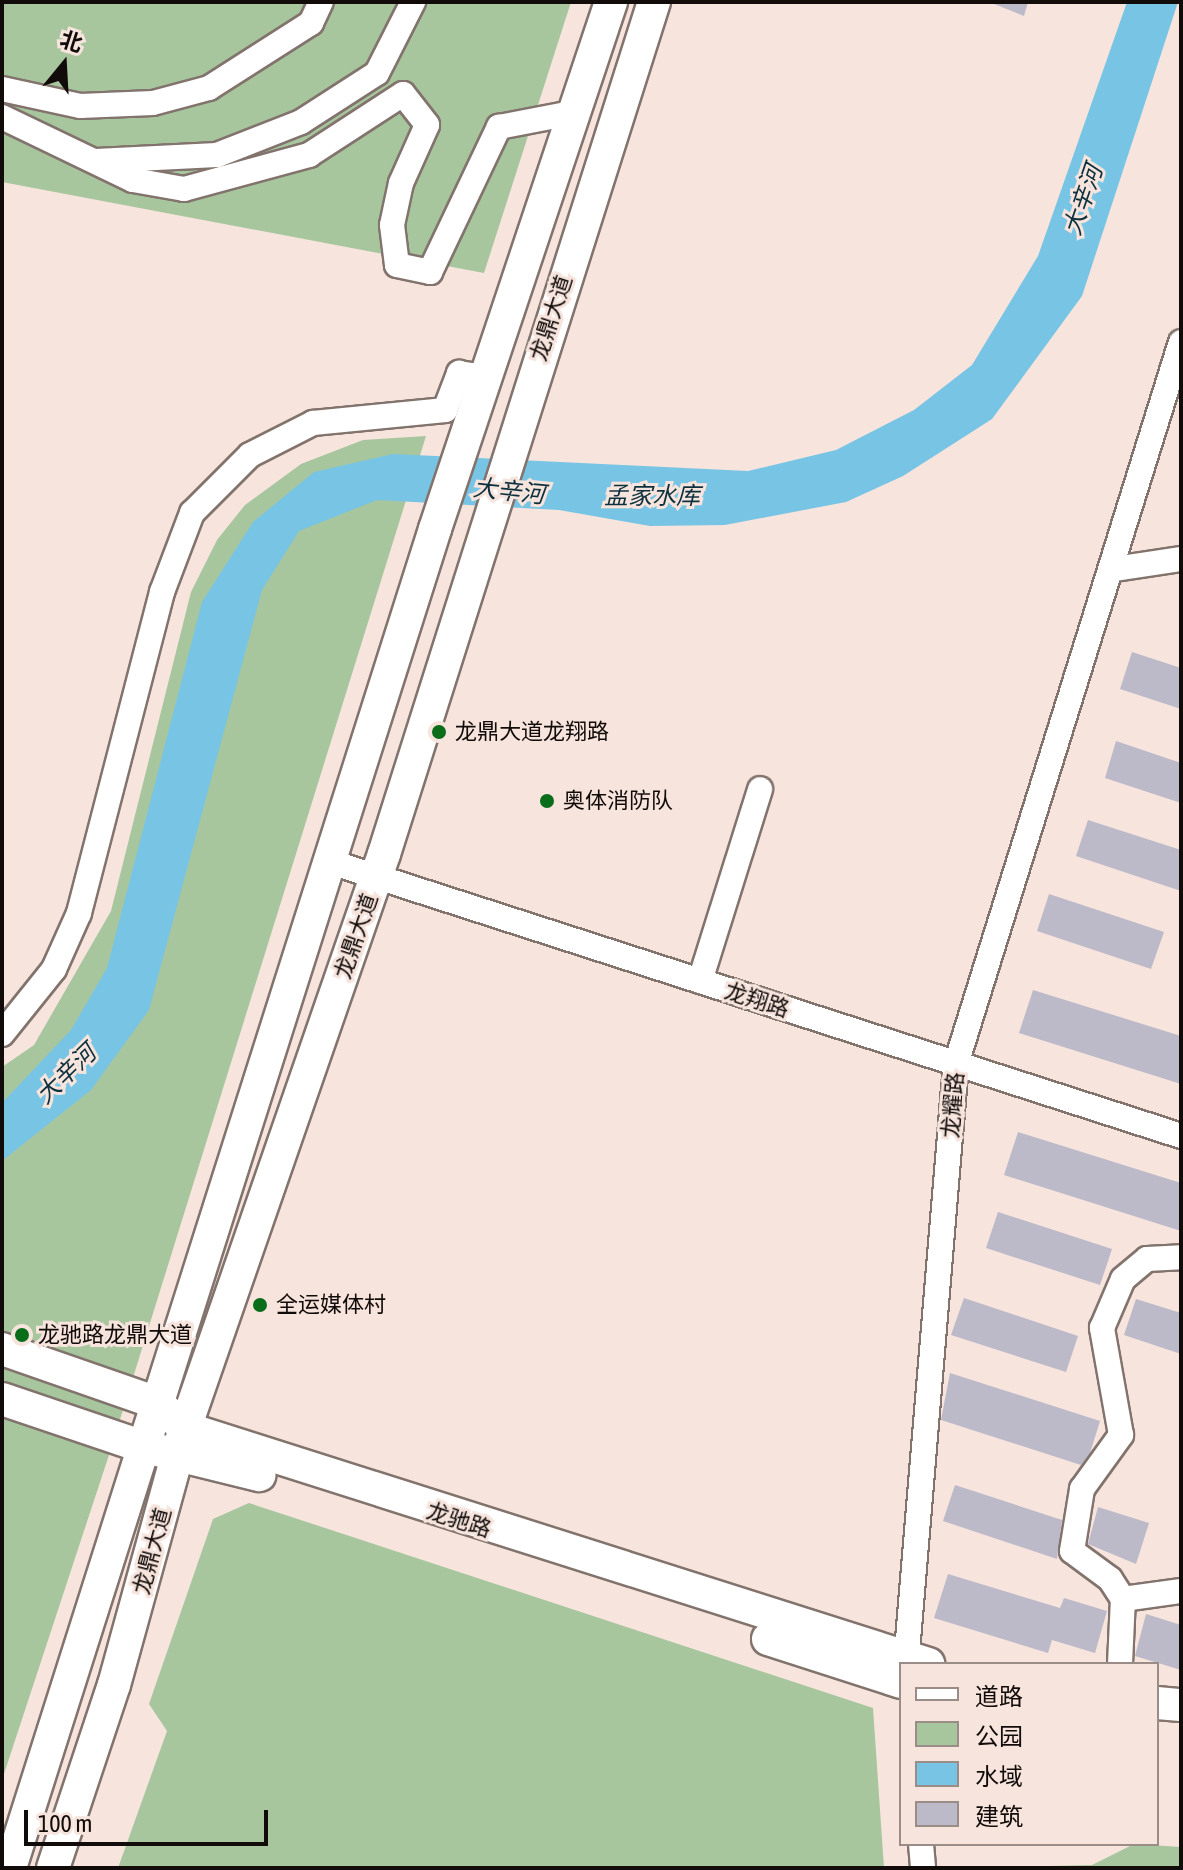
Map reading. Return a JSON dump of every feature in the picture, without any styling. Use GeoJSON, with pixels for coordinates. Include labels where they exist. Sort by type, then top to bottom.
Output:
{"type":"FeatureCollection","features":[{"type":"Feature","properties":{"kind":"main road","name":"龙鼎大道"},"geometry":{"type":"LineString","coordinates":[[10,1868],[141,1446],[334,863],[472,413],[577,112],[611,2]]}},
{"type":"Feature","properties":{"kind":"main road","name":"龙鼎大道"},"geometry":{"type":"LineString","coordinates":[[53,1868],[182,1440],[376,875],[654,2]]}},
{"type":"Feature","properties":{"kind":"main road","name":"龙驰路"},"geometry":{"type":"LineString","coordinates":[[2,1349],[157,1403],[182,1440]]}},
{"type":"Feature","properties":{"kind":"main road","name":"龙驰路"},"geometry":{"type":"LineString","coordinates":[[2,1399],[141,1446],[182,1440],[899,1664]]}},
{"type":"Feature","properties":{"kind":"main road"},"geometry":{"type":"LineString","coordinates":[[1159,1703],[1181,1705]]}},
{"type":"Feature","properties":{"kind":"main road"},"geometry":{"type":"LineString","coordinates":[[1159,1720],[1181,1721]]}},
{"type":"Feature","properties":{"kind":"street"},"geometry":{"type":"LineString","coordinates":[[2,89],[80,106],[153,103],[209,88],[311,23],[321,2]]}},
{"type":"Feature","properties":{"kind":"street"},"geometry":{"type":"LineString","coordinates":[[89,161],[217,155],[301,122],[377,73],[413,2]]}},
{"type":"Feature","properties":{"kind":"street"},"geometry":{"type":"LineString","coordinates":[[2,117],[89,161],[184,189],[309,155],[403,94],[427,125],[401,183],[392,225],[397,265],[430,272],[499,127],[577,112]]}},
{"type":"Feature","properties":{"kind":"street","name":"龙耀路"},"geometry":{"type":"LineString","coordinates":[[910,1662],[956,1064],[1114,569],[1181,342]]}},
{"type":"Feature","properties":{"kind":"street"},"geometry":{"type":"LineString","coordinates":[[2,1034],[54,969],[79,913],[162,592],[192,513],[250,455],[313,423],[445,410],[459,373],[485,377]]}},
{"type":"Feature","properties":{"kind":"street"},"geometry":{"type":"LineString","coordinates":[[1114,569],[1181,559]]}},
{"type":"Feature","properties":{"kind":"street"},"geometry":{"type":"LineString","coordinates":[[700,981],[760,789]]}},
{"type":"Feature","properties":{"kind":"street","name":"龙翔路"},"geometry":{"type":"LineString","coordinates":[[334,863],[1181,1136]]}},
{"type":"Feature","properties":{"kind":"street"},"geometry":{"type":"LineString","coordinates":[[1120,1662],[1123,1599],[1110,1579],[1072,1551],[1082,1489],[1121,1435],[1102,1328],[1123,1279],[1147,1259],[1181,1257]]}},
{"type":"Feature","properties":{"kind":"street"},"geometry":{"type":"LineString","coordinates":[[1123,1599],[1181,1591]]}},
{"type":"Feature","properties":{"kind":"street"},"geometry":{"type":"LineString","coordinates":[[921,1846],[923,1868]]}},
{"type":"Feature","properties":{"kind":"green space"},"geometry":{"type":"Polygon","coordinates":[[[2,2],[571,2],[484,273],[2,182],[2,2]]]}},
{"type":"Feature","properties":{"kind":"green space"},"geometry":{"type":"Polygon","coordinates":[[[426,436],[108,1458],[2,1780],[2,1067],[34,1045],[111,911],[191,592],[217,540],[245,505],[301,464],[363,440],[426,436]]]}},
{"type":"Feature","properties":{"kind":"green space"},"geometry":{"type":"Polygon","coordinates":[[[249,1503],[873,1708],[884,1868],[118,1868],[167,1731],[149,1704],[213,1519],[249,1503]]]}},
{"type":"Feature","properties":{"kind":"green space"},"geometry":{"type":"Polygon","coordinates":[[[1130,1846],[1181,1847],[1181,1868],[958,1868],[1092,1865],[1130,1846]]]}},
{"type":"Feature","properties":{"kind":"water","name":"孟家水库"},"geometry":{"type":"Polygon","coordinates":[[[1127,2],[1178,2],[1082,296],[992,419],[903,476],[846,502],[725,525],[650,526],[559,510],[377,500],[299,531],[262,590],[149,1010],[91,1090],[2,1161],[2,1103],[71,1030],[107,968],[202,602],[253,522],[314,472],[393,454],[748,471],[836,450],[914,410],[972,365],[1038,256],[1127,2]]]}},
{"type":"Feature","properties":{"kind":"building"},"geometry":{"type":"Polygon","coordinates":[[[989,2],[1028,2],[1024,16],[989,2]]]}},
{"type":"Feature","properties":{"kind":"building"},"geometry":{"type":"Polygon","coordinates":[[[1132,652],[1181,668],[1181,709],[1120,689],[1132,652]]]}},
{"type":"Feature","properties":{"kind":"building"},"geometry":{"type":"Polygon","coordinates":[[[1116,741],[1181,763],[1181,803],[1105,778],[1116,741]]]}},
{"type":"Feature","properties":{"kind":"building"},"geometry":{"type":"Polygon","coordinates":[[[1088,820],[1181,850],[1181,891],[1076,856],[1088,820]]]}},
{"type":"Feature","properties":{"kind":"building"},"geometry":{"type":"Polygon","coordinates":[[[1049,894],[1164,932],[1151,969],[1037,931],[1049,894]]]}},
{"type":"Feature","properties":{"kind":"building"},"geometry":{"type":"Polygon","coordinates":[[[1033,990],[1181,1036],[1181,1084],[1019,1033],[1033,990]]]}},
{"type":"Feature","properties":{"kind":"building"},"geometry":{"type":"Polygon","coordinates":[[[1018,1132],[1181,1183],[1181,1231],[1004,1175],[1018,1132]]]}},
{"type":"Feature","properties":{"kind":"building"},"geometry":{"type":"Polygon","coordinates":[[[998,1212],[1112,1249],[1100,1285],[986,1248],[998,1212]]]}},
{"type":"Feature","properties":{"kind":"building"},"geometry":{"type":"Polygon","coordinates":[[[964,1298],[1078,1336],[1066,1372],[951,1335],[964,1298]]]}},
{"type":"Feature","properties":{"kind":"building"},"geometry":{"type":"Polygon","coordinates":[[[1136,1299],[1181,1313],[1181,1354],[1124,1335],[1136,1299]]]}},
{"type":"Feature","properties":{"kind":"building"},"geometry":{"type":"Polygon","coordinates":[[[950,1373],[1100,1421],[1090,1453],[1081,1465],[941,1420],[950,1373]]]}},
{"type":"Feature","properties":{"kind":"building"},"geometry":{"type":"Polygon","coordinates":[[[955,1485],[1062,1520],[1057,1559],[943,1521],[955,1485]]]}},
{"type":"Feature","properties":{"kind":"building"},"geometry":{"type":"Polygon","coordinates":[[[1098,1507],[1149,1523],[1136,1564],[1088,1544],[1098,1507]]]}},
{"type":"Feature","properties":{"kind":"building"},"geometry":{"type":"Polygon","coordinates":[[[948,1574],[1060,1608],[1064,1598],[1107,1611],[1095,1653],[1052,1640],[1048,1653],[934,1618],[948,1574]]]}},
{"type":"Feature","properties":{"kind":"building"},"geometry":{"type":"Polygon","coordinates":[[[1146,1614],[1181,1625],[1181,1670],[1135,1656],[1146,1614]]]}},
{"type":"Feature","properties":{"kind":"place","name":"龙鼎大道龙翔路"},"geometry":{"type":"Point","coordinates":[439,732]}},
{"type":"Feature","properties":{"kind":"place","name":"奥体消防队"},"geometry":{"type":"Point","coordinates":[547,801]}},
{"type":"Feature","properties":{"kind":"place","name":"全运媒体村"},"geometry":{"type":"Point","coordinates":[260,1305]}},
{"type":"Feature","properties":{"kind":"place","name":"龙驰路龙鼎大道"},"geometry":{"type":"Point","coordinates":[22,1335]}},
{"type":"Feature","properties":{"kind":"water label","name":"大辛河"},"geometry":{"type":"Point","coordinates":[1083,200]}},
{"type":"Feature","properties":{"kind":"water label","name":"大辛河"},"geometry":{"type":"Point","coordinates":[509,491]}},
{"type":"Feature","properties":{"kind":"water label","name":"大辛河"},"geometry":{"type":"Point","coordinates":[66,1074]}}]}
